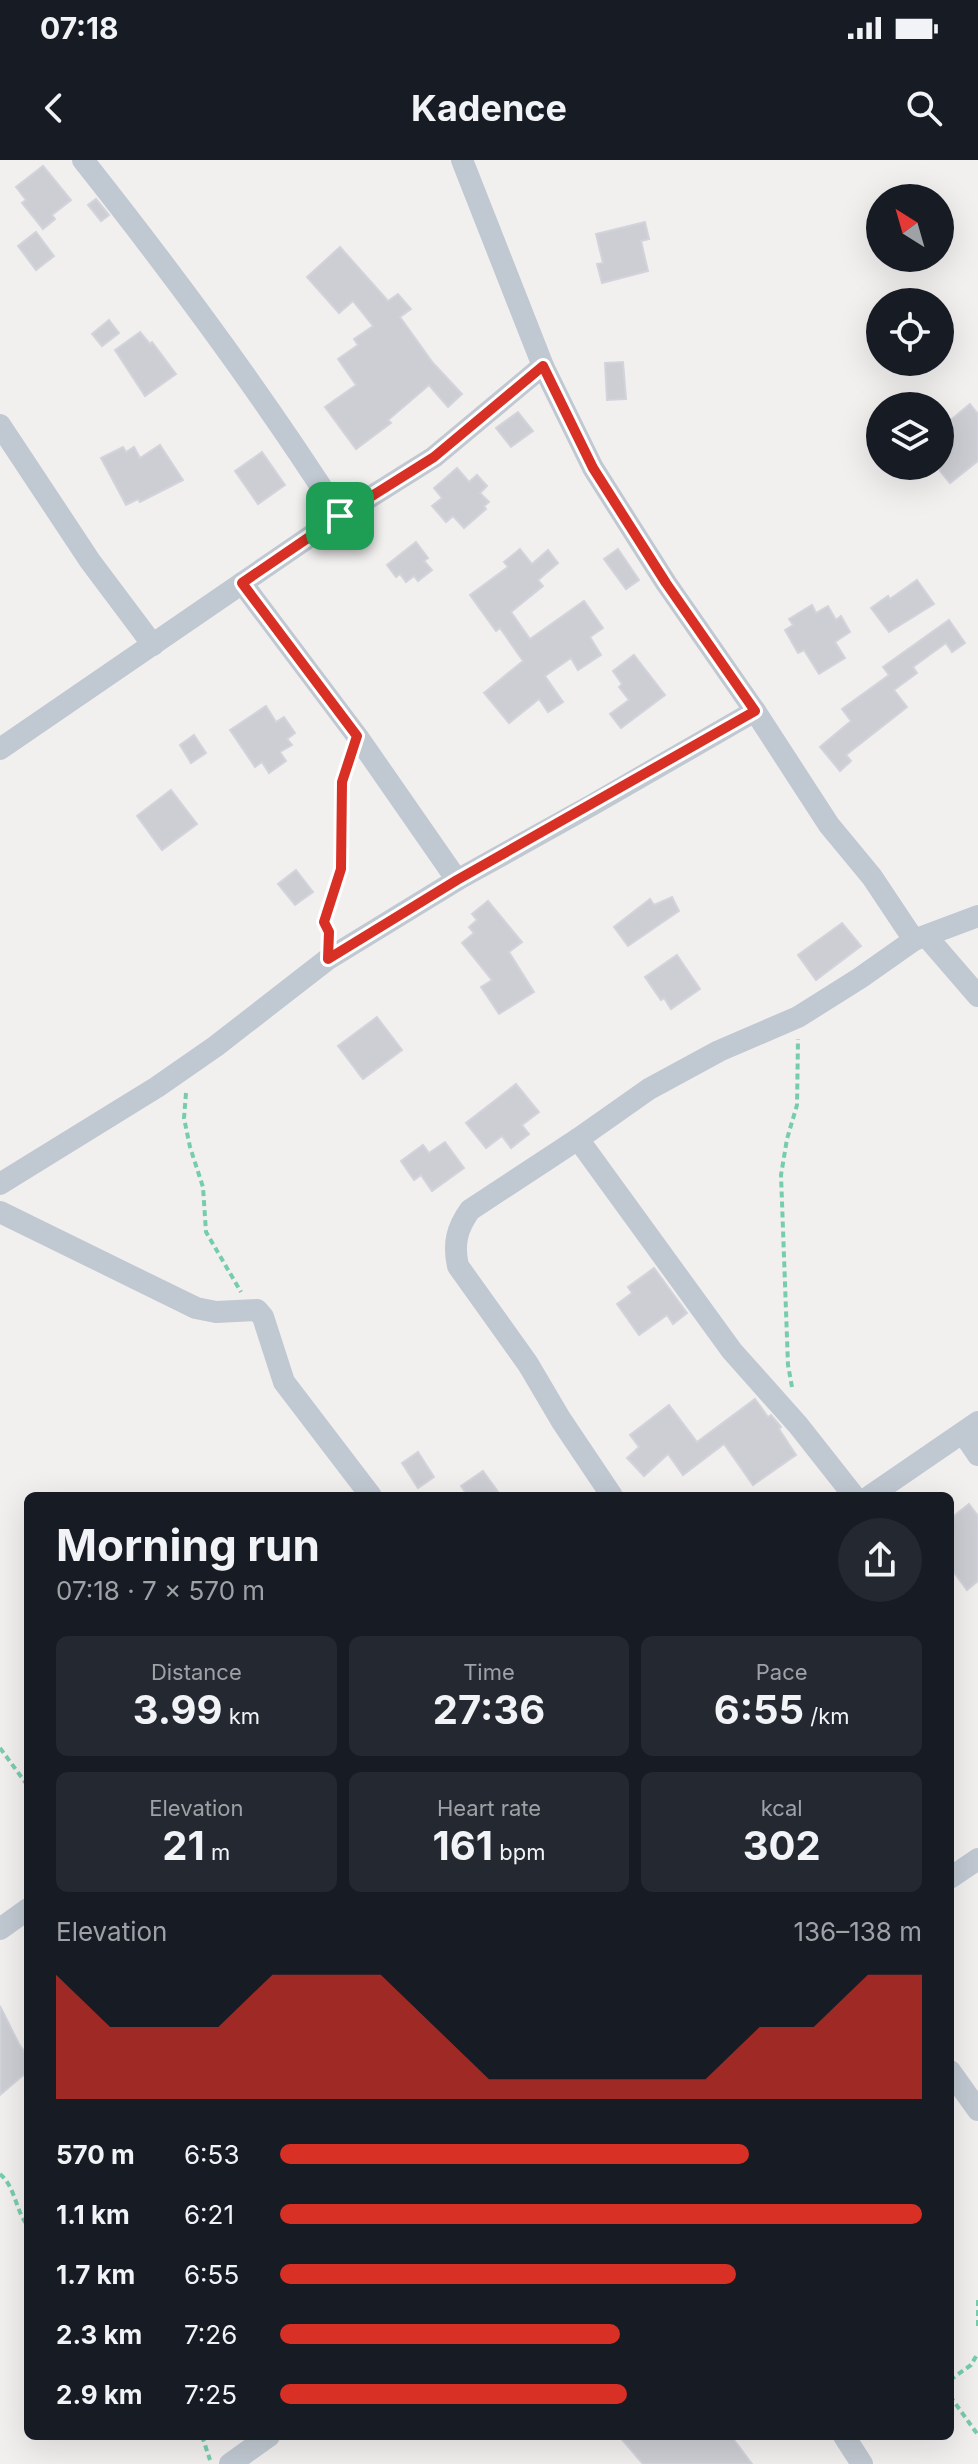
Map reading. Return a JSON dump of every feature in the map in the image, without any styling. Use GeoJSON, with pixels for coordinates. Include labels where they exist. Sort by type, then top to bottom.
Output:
{"type":"FeatureCollection","features":[{"type":"Feature","properties":{"kind":"street"},"geometry":{"type":"LineString","coordinates":[[83,160],[192,301],[297,449],[340,516]]}},
{"type":"Feature","properties":{"kind":"street"},"geometry":{"type":"LineString","coordinates":[[462,160],[543,366],[593,468],[666,583],[829,825],[920,938],[978,996]]}},
{"type":"Feature","properties":{"kind":"street"},"geometry":{"type":"LineString","coordinates":[[0,749],[340,516],[434,457],[543,366]]}},
{"type":"Feature","properties":{"kind":"street"},"geometry":{"type":"LineString","coordinates":[[0,425],[90,561],[153,645]]}},
{"type":"Feature","properties":{"kind":"street"},"geometry":{"type":"LineString","coordinates":[[242,583],[357,736],[457,880]]}},
{"type":"Feature","properties":{"kind":"street"},"geometry":{"type":"LineString","coordinates":[[0,1184],[157,1087],[216,1046],[328,959],[457,880],[755,711]]}},
{"type":"Feature","properties":{"kind":"street"},"geometry":{"type":"LineString","coordinates":[[609,1492],[528,1364],[458,1266],[455,1254],[458,1226],[470,1210],[649,1089],[693,1063],[798,1017],[920,938],[978,916]]}},
{"type":"Feature","properties":{"kind":"street"},"geometry":{"type":"LineString","coordinates":[[578,1139],[732,1351],[798,1425],[851,1492]]}},
{"type":"Feature","properties":{"kind":"street"},"geometry":{"type":"LineString","coordinates":[[0,1212],[196,1308],[216,1312],[257,1310],[263,1317],[284,1382],[368,1492]]}},
{"type":"Feature","properties":{"kind":"street"},"geometry":{"type":"LineString","coordinates":[[876,1492],[970,1427],[978,1455]]}},
{"type":"Feature","properties":{"kind":"street"},"geometry":{"type":"LineString","coordinates":[[954,1875],[978,1859]]}},
{"type":"Feature","properties":{"kind":"street"},"geometry":{"type":"LineString","coordinates":[[0,1929],[24,1912]]}},
{"type":"Feature","properties":{"kind":"street"},"geometry":{"type":"LineString","coordinates":[[954,2077],[978,2110]]}},
{"type":"Feature","properties":{"kind":"street"},"geometry":{"type":"LineString","coordinates":[[230,2464],[263,2440]]}},
{"type":"Feature","properties":{"kind":"street"},"geometry":{"type":"LineString","coordinates":[[847,2440],[862,2464]]}},
{"type":"Feature","properties":{"kind":"path"},"geometry":{"type":"LineString","coordinates":[[328,959],[329,932],[324,922],[341,869],[342,782],[357,736]]}},
{"type":"Feature","properties":{"kind":"path"},"geometry":{"type":"LineString","coordinates":[[793,1390],[788,1365],[781,1175],[797,1105],[798,1017]]}},
{"type":"Feature","properties":{"kind":"path"},"geometry":{"type":"LineString","coordinates":[[187,1086],[184,1118],[203,1187],[206,1232],[250,1308]]}},
{"type":"Feature","properties":{"kind":"path"},"geometry":{"type":"LineString","coordinates":[[0,1748],[24,1781]]}},
{"type":"Feature","properties":{"kind":"path"},"geometry":{"type":"LineString","coordinates":[[0,2174],[11,2186],[24,2221]]}},
{"type":"Feature","properties":{"kind":"path"},"geometry":{"type":"LineString","coordinates":[[978,2300],[978,2326]]}},
{"type":"Feature","properties":{"kind":"path"},"geometry":{"type":"LineString","coordinates":[[954,2377],[971,2365],[978,2353]]}},
{"type":"Feature","properties":{"kind":"path"},"geometry":{"type":"LineString","coordinates":[[954,2402],[978,2435]]}},
{"type":"Feature","properties":{"kind":"path"},"geometry":{"type":"LineString","coordinates":[[204,2440],[210,2464]]}},
{"type":"Feature","properties":{"kind":"building"},"geometry":{"type":"Polygon","coordinates":[[[43,166],[71,200],[52,215],[55,219],[43,229],[22,203],[26,200],[16,187],[43,166]]]}},
{"type":"Feature","properties":{"kind":"building"},"geometry":{"type":"Polygon","coordinates":[[[96,199],[109,215],[101,221],[88,205],[96,199]]]}},
{"type":"Feature","properties":{"kind":"building"},"geometry":{"type":"Polygon","coordinates":[[[645,222],[649,239],[641,241],[648,271],[602,283],[597,264],[603,263],[596,234],[645,222]]]}},
{"type":"Feature","properties":{"kind":"building"},"geometry":{"type":"Polygon","coordinates":[[[36,232],[54,256],[36,270],[18,246],[36,232]]]}},
{"type":"Feature","properties":{"kind":"building"},"geometry":{"type":"Polygon","coordinates":[[[340,247],[388,301],[398,294],[411,309],[400,317],[433,363],[462,394],[448,407],[429,385],[388,420],[391,423],[356,449],[325,407],[356,385],[338,359],[358,345],[354,339],[373,326],[353,301],[339,313],[307,277],[340,247]]]}},
{"type":"Feature","properties":{"kind":"building"},"geometry":{"type":"Polygon","coordinates":[[[109,320],[119,333],[102,346],[92,334],[109,320]]]}},
{"type":"Feature","properties":{"kind":"building"},"geometry":{"type":"Polygon","coordinates":[[[140,332],[150,344],[152,342],[176,374],[145,396],[115,350],[140,332]]]}},
{"type":"Feature","properties":{"kind":"building"},"geometry":{"type":"Polygon","coordinates":[[[623,362],[626,399],[607,400],[605,363],[623,362]]]}},
{"type":"Feature","properties":{"kind":"building"},"geometry":{"type":"Polygon","coordinates":[[[970,404],[978,414],[978,461],[954,480],[954,417],[970,404]]]}},
{"type":"Feature","properties":{"kind":"building"},"geometry":{"type":"Polygon","coordinates":[[[518,412],[533,431],[511,447],[496,428],[518,412]]]}},
{"type":"Feature","properties":{"kind":"building"},"geometry":{"type":"Polygon","coordinates":[[[160,445],[183,480],[140,502],[138,499],[126,505],[101,458],[123,447],[126,452],[134,447],[140,458],[160,445]]]}},
{"type":"Feature","properties":{"kind":"building"},"geometry":{"type":"Polygon","coordinates":[[[262,452],[285,485],[258,504],[235,471],[262,452]]]}},
{"type":"Feature","properties":{"kind":"building"},"geometry":{"type":"Polygon","coordinates":[[[457,468],[469,482],[477,475],[487,486],[480,493],[489,502],[484,506],[486,509],[464,528],[453,516],[446,522],[432,506],[442,498],[434,488],[457,468]]]}},
{"type":"Feature","properties":{"kind":"building"},"geometry":{"type":"Polygon","coordinates":[[[416,542],[428,558],[424,561],[432,570],[418,581],[414,576],[406,582],[400,574],[396,577],[387,565],[416,542]]]}},
{"type":"Feature","properties":{"kind":"building"},"geometry":{"type":"Polygon","coordinates":[[[520,549],[532,564],[548,550],[558,563],[538,580],[543,586],[511,612],[530,639],[584,601],[603,628],[590,637],[601,655],[578,670],[571,658],[545,676],[563,702],[548,712],[539,699],[509,723],[484,693],[523,661],[500,628],[496,631],[470,595],[508,567],[504,562],[520,549]]]}},
{"type":"Feature","properties":{"kind":"building"},"geometry":{"type":"Polygon","coordinates":[[[618,549],[639,580],[626,589],[604,559],[618,549]]]}},
{"type":"Feature","properties":{"kind":"building"},"geometry":{"type":"Polygon","coordinates":[[[917,580],[934,604],[889,632],[871,608],[917,580]]]}},
{"type":"Feature","properties":{"kind":"building"},"geometry":{"type":"Polygon","coordinates":[[[812,605],[816,613],[828,606],[836,620],[841,616],[850,632],[835,642],[845,658],[819,674],[804,650],[798,653],[785,630],[793,625],[789,619],[812,605]]]}},
{"type":"Feature","properties":{"kind":"building"},"geometry":{"type":"Polygon","coordinates":[[[949,620],[965,643],[952,652],[946,643],[913,667],[917,673],[894,690],[907,707],[846,755],[851,761],[840,771],[820,747],[851,721],[842,709],[889,675],[883,667],[949,620]]]}},
{"type":"Feature","properties":{"kind":"building"},"geometry":{"type":"Polygon","coordinates":[[[634,655],[665,695],[621,728],[610,714],[629,700],[619,687],[622,684],[613,671],[634,655]]]}},
{"type":"Feature","properties":{"kind":"building"},"geometry":{"type":"Polygon","coordinates":[[[266,706],[276,722],[284,717],[295,733],[287,739],[292,745],[280,752],[286,761],[269,773],[262,762],[255,767],[230,730],[266,706]]]}},
{"type":"Feature","properties":{"kind":"building"},"geometry":{"type":"Polygon","coordinates":[[[194,735],[206,753],[191,763],[180,745],[194,735]]]}},
{"type":"Feature","properties":{"kind":"building"},"geometry":{"type":"Polygon","coordinates":[[[171,790],[197,824],[162,850],[137,816],[171,790]]]}},
{"type":"Feature","properties":{"kind":"building"},"geometry":{"type":"Polygon","coordinates":[[[296,870],[313,892],[295,905],[278,884],[296,870]]]}},
{"type":"Feature","properties":{"kind":"building"},"geometry":{"type":"Polygon","coordinates":[[[672,897],[679,911],[628,946],[614,927],[650,899],[654,905],[672,897]]]}},
{"type":"Feature","properties":{"kind":"building"},"geometry":{"type":"Polygon","coordinates":[[[488,901],[522,942],[509,952],[534,992],[499,1014],[481,987],[492,980],[462,943],[474,933],[469,927],[477,920],[472,914],[488,901]]]}},
{"type":"Feature","properties":{"kind":"building"},"geometry":{"type":"Polygon","coordinates":[[[842,923],[861,946],[816,980],[798,955],[842,923]]]}},
{"type":"Feature","properties":{"kind":"building"},"geometry":{"type":"Polygon","coordinates":[[[677,955],[700,989],[671,1009],[645,977],[677,955]]]}},
{"type":"Feature","properties":{"kind":"building"},"geometry":{"type":"Polygon","coordinates":[[[377,1017],[402,1050],[363,1079],[338,1046],[377,1017]]]}},
{"type":"Feature","properties":{"kind":"building"},"geometry":{"type":"Polygon","coordinates":[[[516,1084],[539,1112],[522,1125],[529,1134],[511,1148],[502,1136],[486,1148],[466,1123],[516,1084]]]}},
{"type":"Feature","properties":{"kind":"building"},"geometry":{"type":"Polygon","coordinates":[[[445,1142],[464,1168],[432,1191],[421,1175],[414,1180],[401,1161],[423,1145],[429,1153],[445,1142]]]}},
{"type":"Feature","properties":{"kind":"building"},"geometry":{"type":"Polygon","coordinates":[[[654,1268],[687,1313],[673,1324],[667,1315],[639,1335],[617,1304],[632,1293],[628,1287],[654,1268]]]}},
{"type":"Feature","properties":{"kind":"building"},"geometry":{"type":"Polygon","coordinates":[[[755,1399],[768,1417],[771,1415],[781,1427],[779,1429],[796,1455],[753,1485],[724,1444],[683,1475],[668,1454],[644,1476],[627,1458],[639,1447],[630,1435],[669,1405],[697,1442],[755,1399]]]}},
{"type":"Feature","properties":{"kind":"building"},"geometry":{"type":"Polygon","coordinates":[[[418,1452],[434,1477],[418,1488],[402,1463],[418,1452]]]}},
{"type":"Feature","properties":{"kind":"building"},"geometry":{"type":"Polygon","coordinates":[[[483,1471],[498,1492],[465,1492],[461,1486],[483,1471]]]}},
{"type":"Feature","properties":{"kind":"building"},"geometry":{"type":"Polygon","coordinates":[[[969,1504],[978,1516],[978,1581],[967,1590],[954,1572],[954,1516],[969,1504]]]}},
{"type":"Feature","properties":{"kind":"building"},"geometry":{"type":"Polygon","coordinates":[[[0,2006],[24,2051],[24,2074],[0,2095],[0,2006]]]}},
{"type":"Feature","properties":{"kind":"building"},"geometry":{"type":"Polygon","coordinates":[[[622,2440],[734,2440],[752,2464],[643,2464],[622,2440]]]}},
{"type":"Feature","properties":{"kind":"route"},"geometry":{"type":"LineString","coordinates":[[543,366],[593,468],[666,583],[755,711],[457,880],[328,959],[329,932],[324,922],[343,858],[342,782],[357,736],[242,583],[340,516],[434,457],[543,366]]}}]}
